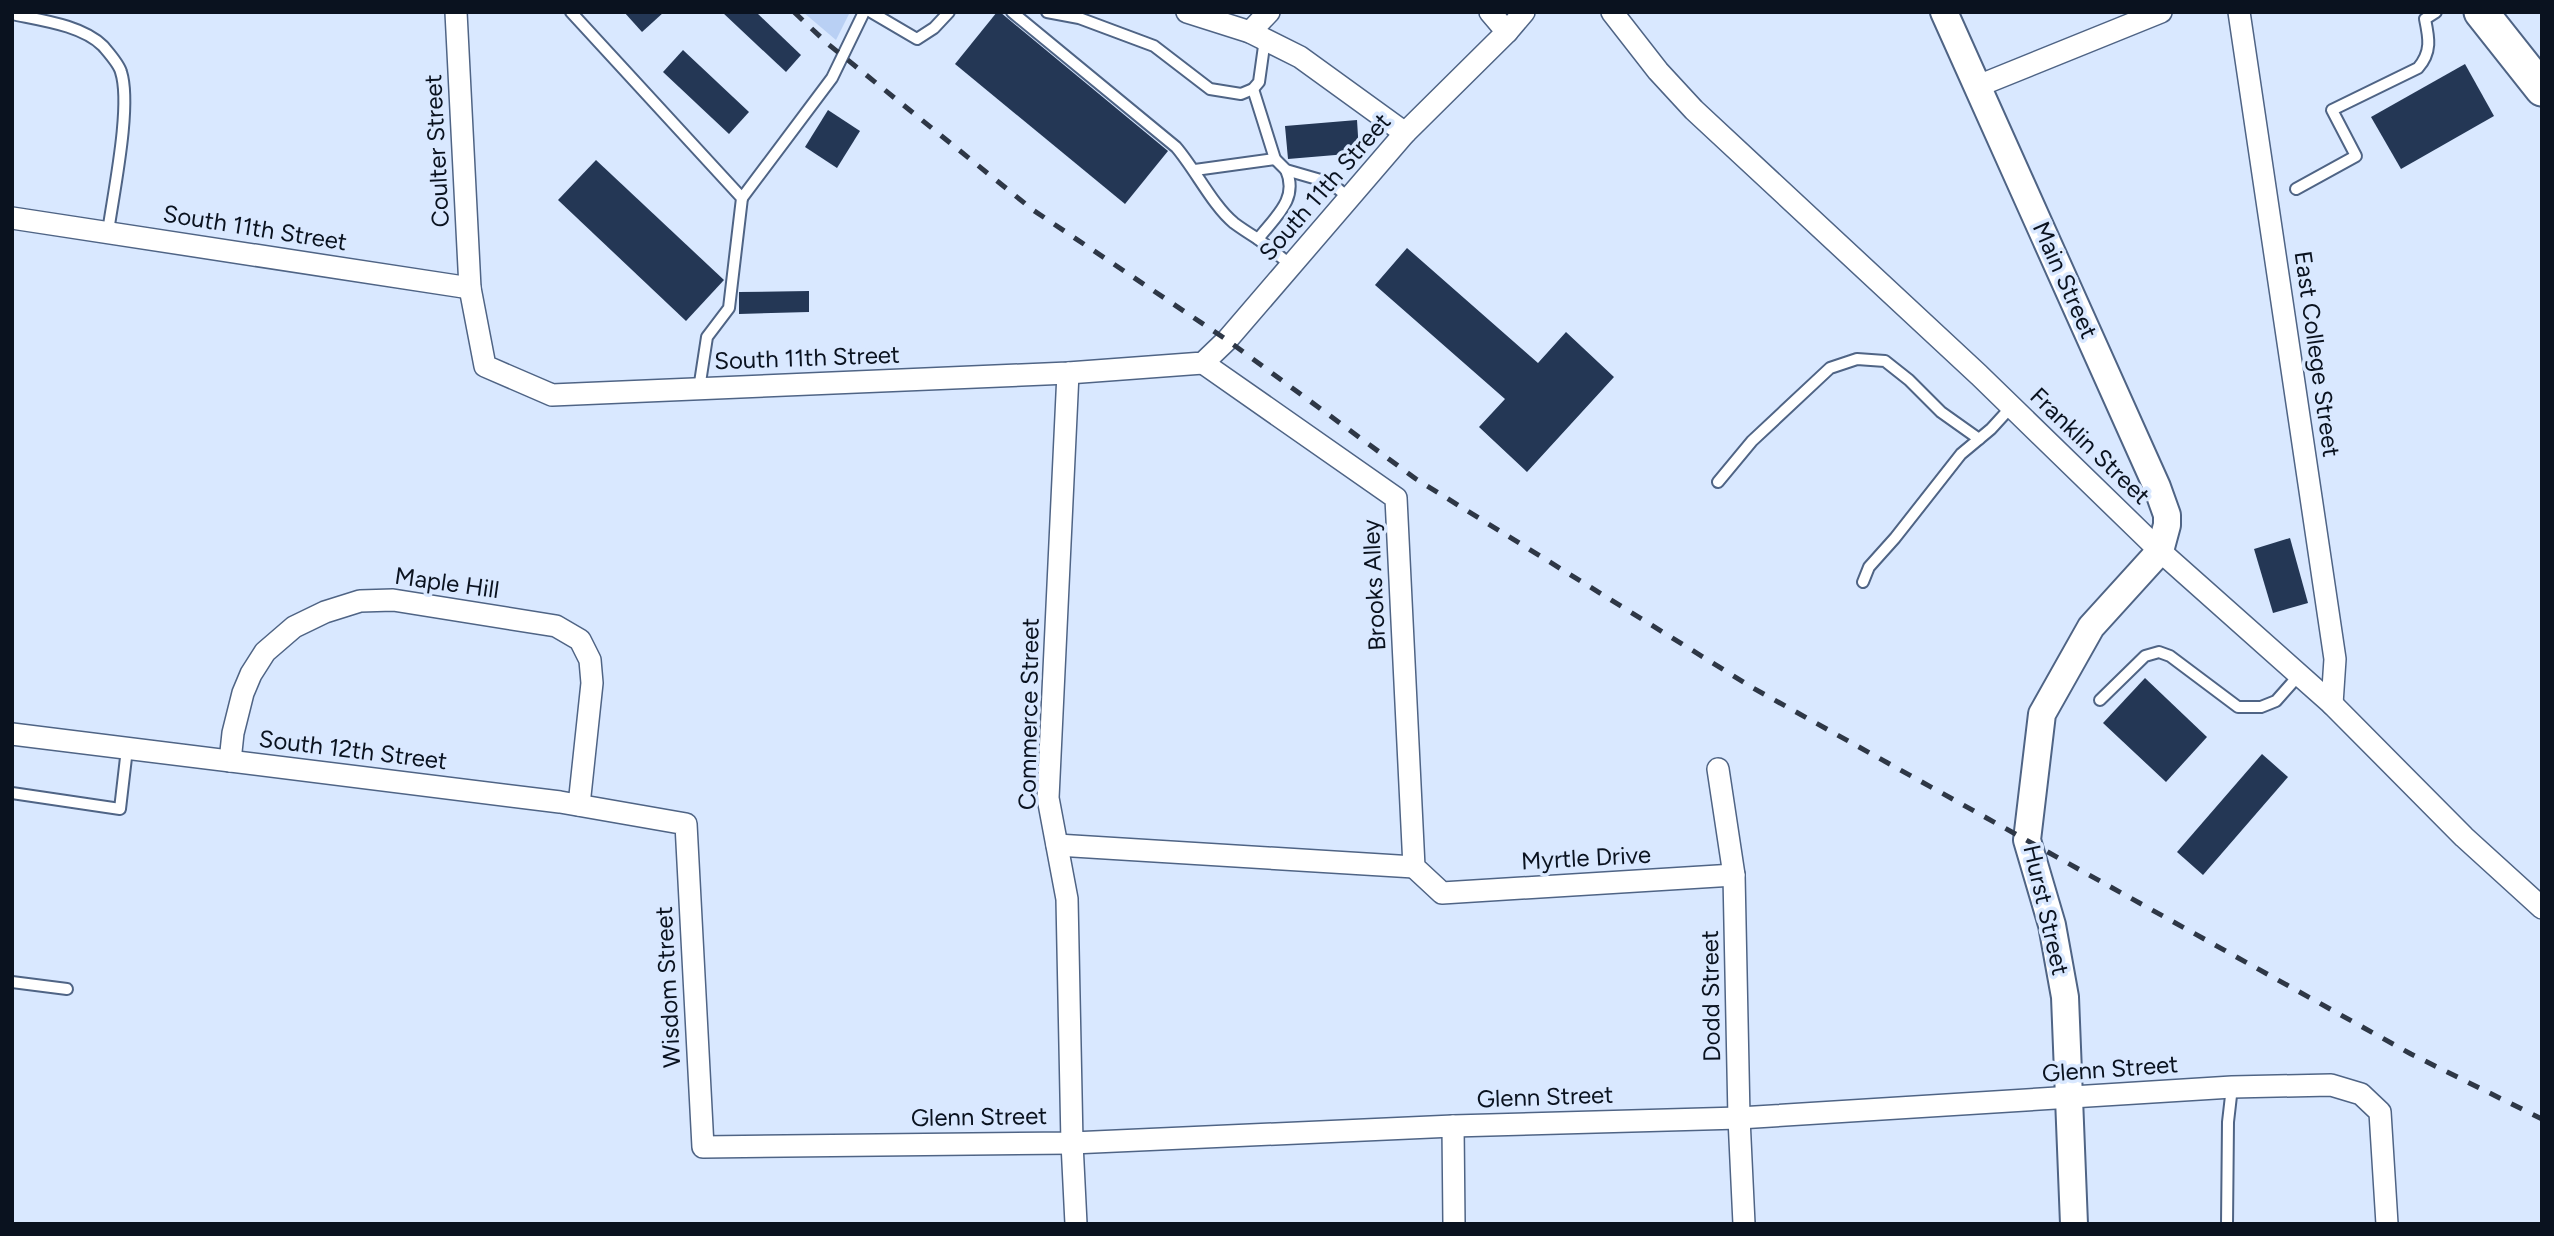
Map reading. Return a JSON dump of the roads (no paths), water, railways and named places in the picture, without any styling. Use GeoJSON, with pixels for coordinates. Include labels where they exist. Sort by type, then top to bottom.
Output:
{"type":"FeatureCollection","features":[{"type":"Feature","properties":{"kind":"main road"},"geometry":{"type":"LineString","coordinates":[[2482,12],[2542,89]]}},
{"type":"Feature","properties":{"kind":"street","name":"Coulter Street"},"geometry":{"type":"LineString","coordinates":[[456,12],[470,288]]}},
{"type":"Feature","properties":{"kind":"street"},"geometry":{"type":"LineString","coordinates":[[1187,12],[1257,36],[1300,57],[1405,134]]}},
{"type":"Feature","properties":{"kind":"street"},"geometry":{"type":"LineString","coordinates":[[1257,36],[1269,12]]}},
{"type":"Feature","properties":{"kind":"street"},"geometry":{"type":"LineString","coordinates":[[1490,12],[1507,32]]}},
{"type":"Feature","properties":{"kind":"street","name":"South 11th Street"},"geometry":{"type":"LineString","coordinates":[[12,218],[470,288],[485,366],[552,395],[1068,373],[1203,363],[1227,340],[1405,134],[1524,12]]}},
{"type":"Feature","properties":{"kind":"street","name":"Franklin Street"},"geometry":{"type":"LineString","coordinates":[[1612,12],[1658,71],[1695,110],[2012,407],[2160,551],[2332,705],[2464,837],[2542,908]]}},
{"type":"Feature","properties":{"kind":"street","name":"Main Street"},"geometry":{"type":"LineString","coordinates":[[1944,12],[2157,487],[2167,515],[2160,551]]}},
{"type":"Feature","properties":{"kind":"street"},"geometry":{"type":"LineString","coordinates":[[1978,86],[2161,12]]}},
{"type":"Feature","properties":{"kind":"street","name":"East College Street"},"geometry":{"type":"LineString","coordinates":[[2239,12],[2335,659],[2332,705]]}},
{"type":"Feature","properties":{"kind":"street","name":"Brooks Alley"},"geometry":{"type":"LineString","coordinates":[[1203,363],[1396,498],[1415,867]]}},
{"type":"Feature","properties":{"kind":"street","name":"Commerce Street"},"geometry":{"type":"LineString","coordinates":[[1068,373],[1048,798],[1067,900],[1076,1224]]}},
{"type":"Feature","properties":{"kind":"street","name":"Hurst Street"},"geometry":{"type":"LineString","coordinates":[[2074,1224],[2065,997],[2052,925],[2027,840],[2042,714],[2091,627],[2160,551]]}},
{"type":"Feature","properties":{"kind":"street","name":"Maple Hill"},"geometry":{"type":"LineString","coordinates":[[230,761],[233,733],[243,693],[265,652],[294,627],[325,612],[360,601],[393,600],[556,626],[580,640],[590,660],[592,683],[579,805]]}},
{"type":"Feature","properties":{"kind":"street","name":"South 12th Street"},"geometry":{"type":"LineString","coordinates":[[12,734],[579,805],[685,824]]}},
{"type":"Feature","properties":{"kind":"street","name":"Dodd Street"},"geometry":{"type":"LineString","coordinates":[[1718,769],[1734,875],[1744,1224]]}},
{"type":"Feature","properties":{"kind":"street","name":"Wisdom Street"},"geometry":{"type":"LineString","coordinates":[[685,824],[703,1147]]}},
{"type":"Feature","properties":{"kind":"street"},"geometry":{"type":"LineString","coordinates":[[1057,845],[1415,867]]}},
{"type":"Feature","properties":{"kind":"street","name":"Myrtle Drive"},"geometry":{"type":"LineString","coordinates":[[1415,867],[1442,893],[1734,875]]}},
{"type":"Feature","properties":{"kind":"street","name":"Glenn Street"},"geometry":{"type":"LineString","coordinates":[[703,1147],[1072,1143],[1453,1126],[1739,1118],[2232,1087],[2331,1084],[2361,1094],[2380,1112],[2387,1224]]}},
{"type":"Feature","properties":{"kind":"street"},"geometry":{"type":"LineString","coordinates":[[1453,1126],[1454,1224]]}},
{"type":"Feature","properties":{"kind":"lane"},"geometry":{"type":"LineString","coordinates":[[571,12],[742,198]]}},
{"type":"Feature","properties":{"kind":"lane"},"geometry":{"type":"LineString","coordinates":[[699,389],[707,337],[729,308],[742,198],[832,78],[864,12]]}},
{"type":"Feature","properties":{"kind":"lane"},"geometry":{"type":"LineString","coordinates":[[871,12],[917,39],[934,28],[949,12]]}},
{"type":"Feature","properties":{"kind":"lane"},"geometry":{"type":"LineString","coordinates":[[1012,12],[1176,147],[1233,223],[1291,265]]}},
{"type":"Feature","properties":{"kind":"lane"},"geometry":{"type":"LineString","coordinates":[[1047,12],[1079,18],[1154,47],[1210,89],[1241,94],[1253,89],[1259,82],[1257,36]]}},
{"type":"Feature","properties":{"kind":"lane"},"geometry":{"type":"LineString","coordinates":[[2296,189],[2356,156],[2332,110],[2418,68],[2426,59],[2430,44],[2426,19],[2436,12]]}},
{"type":"Feature","properties":{"kind":"lane"},"geometry":{"type":"LineString","coordinates":[[12,14],[71,27],[102,44],[121,71],[124,98],[121,141],[108,232]]}},
{"type":"Feature","properties":{"kind":"lane"},"geometry":{"type":"LineString","coordinates":[[1253,89],[1275,159],[1286,170],[1292,182],[1287,202],[1258,239]]}},
{"type":"Feature","properties":{"kind":"lane"},"geometry":{"type":"LineString","coordinates":[[1195,170],[1275,159]]}},
{"type":"Feature","properties":{"kind":"lane"},"geometry":{"type":"LineString","coordinates":[[1286,170],[1331,183],[1349,198]]}},
{"type":"Feature","properties":{"kind":"lane"},"geometry":{"type":"LineString","coordinates":[[1718,482],[1752,441],[1830,368],[1857,359],[1885,362],[1909,380],[1941,412],[1979,439]]}},
{"type":"Feature","properties":{"kind":"lane"},"geometry":{"type":"LineString","coordinates":[[1863,582],[1869,567],[1961,454],[2012,407]]}},
{"type":"Feature","properties":{"kind":"lane"},"geometry":{"type":"LineString","coordinates":[[2100,700],[2145,656],[2159,652],[2171,656],[2238,708],[2261,707],[2276,701],[2299,674]]}},
{"type":"Feature","properties":{"kind":"lane"},"geometry":{"type":"LineString","coordinates":[[12,793],[120,808],[127,749]]}},
{"type":"Feature","properties":{"kind":"lane"},"geometry":{"type":"LineString","coordinates":[[12,982],[67,989]]}},
{"type":"Feature","properties":{"kind":"lane"},"geometry":{"type":"LineString","coordinates":[[2227,1224],[2228,1122],[2232,1087]]}},
{"type":"Feature","properties":{"kind":"railway"},"geometry":{"type":"LineString","coordinates":[[794,12],[828,44],[1033,210],[1227,340],[1416,479],[1753,688],[2411,1054],[2542,1119]]}}]}
